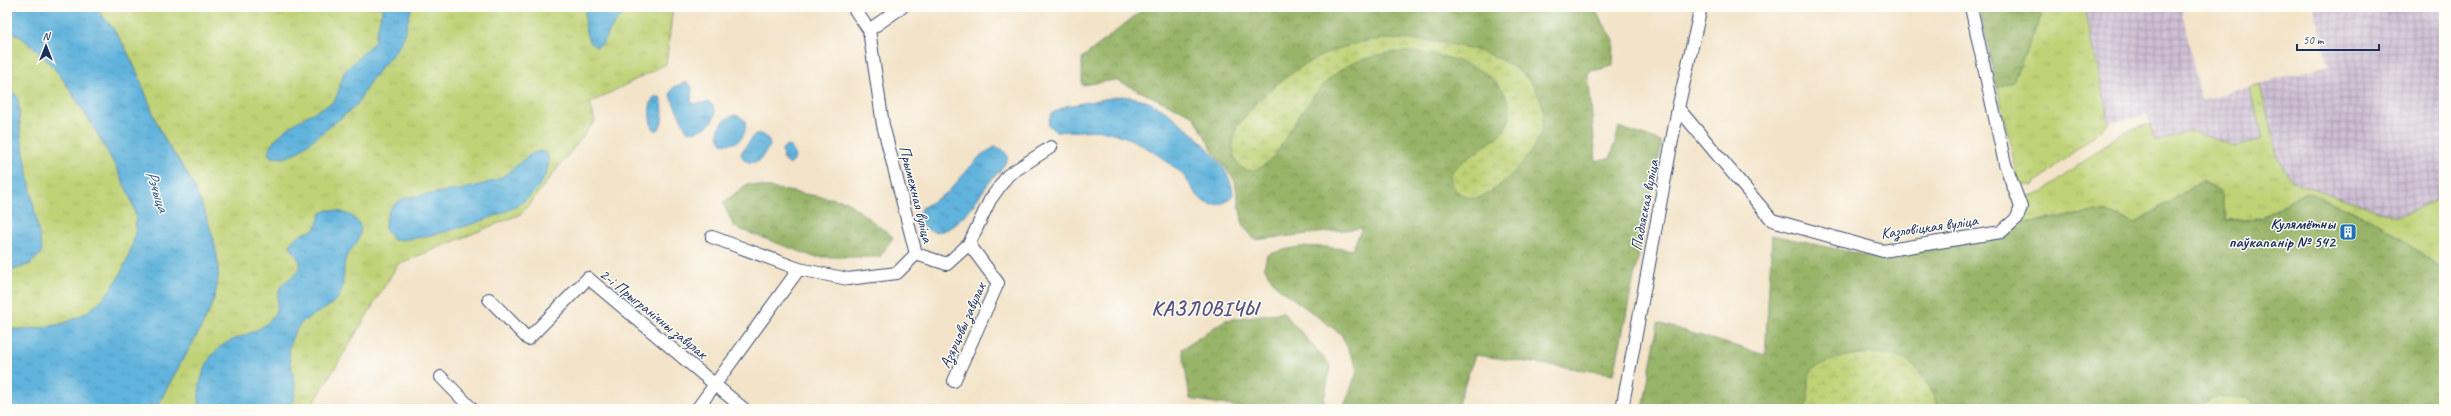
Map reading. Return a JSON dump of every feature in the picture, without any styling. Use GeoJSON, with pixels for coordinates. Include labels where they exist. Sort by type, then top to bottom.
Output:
{"type":"FeatureCollection","features":[{"type":"Feature","properties":{"kind":"street"},"geometry":{"type":"LineString","coordinates":[[853,7],[869,30],[902,7]]}},
{"type":"Feature","properties":{"kind":"street","name":"Падляская вуліца"},"geometry":{"type":"LineString","coordinates":[[1622,409],[1678,108],[1701,7]]}},
{"type":"Feature","properties":{"kind":"street","name":"Казловіцкая вуліца"},"geometry":{"type":"LineString","coordinates":[[1678,108],[1772,220],[1883,252],[2001,232],[2017,218],[2021,207],[2005,164],[1971,7]]}},
{"type":"Feature","properties":{"kind":"street","name":"Прымежная вуліца"},"geometry":{"type":"LineString","coordinates":[[712,237],[800,269],[848,279],[896,273],[916,254],[883,125],[869,30]]}},
{"type":"Feature","properties":{"kind":"street"},"geometry":{"type":"LineString","coordinates":[[916,254],[947,264],[969,244],[990,200],[1008,175],[1051,147]]}},
{"type":"Feature","properties":{"kind":"street","name":"Азярцовы завулак"},"geometry":{"type":"LineString","coordinates":[[954,381],[998,283],[969,244]]}},
{"type":"Feature","properties":{"kind":"street"},"geometry":{"type":"LineString","coordinates":[[697,409],[716,386],[800,269]]}},
{"type":"Feature","properties":{"kind":"street","name":"2-і Прыгранічны завулак"},"geometry":{"type":"LineString","coordinates":[[489,299],[528,339],[588,278],[716,386]]}},
{"type":"Feature","properties":{"kind":"street"},"geometry":{"type":"LineString","coordinates":[[441,377],[472,409]]}},
{"type":"Feature","properties":{"kind":"street"},"geometry":{"type":"LineString","coordinates":[[716,386],[744,409]]}},
{"type":"Feature","properties":{"kind":"shaded area"},"geometry":{"type":"Polygon","coordinates":[[[2085,7],[2181,7],[2201,100],[2249,87],[2262,139],[2235,146],[2192,131],[2155,142],[2147,114],[2109,123],[2085,7]]]}},
{"type":"Feature","properties":{"kind":"shaded area"},"geometry":{"type":"Polygon","coordinates":[[[2314,7],[2444,7],[2444,198],[2396,216],[2292,181],[2279,162],[2260,84],[2328,65],[2314,7]]]}},
{"type":"Feature","properties":{"kind":"green space"},"geometry":{"type":"Polygon","coordinates":[[[94,7],[673,7],[666,64],[590,103],[595,121],[521,214],[398,264],[310,409],[156,409],[209,312],[216,288],[218,263],[208,224],[193,185],[159,128],[140,79],[126,49],[107,21],[94,7]]]}},
{"type":"Feature","properties":{"kind":"green space"},"geometry":{"type":"Polygon","coordinates":[[[1146,7],[1593,7],[1614,40],[1613,66],[1588,72],[1596,161],[1611,157],[1619,127],[1662,142],[1614,374],[1475,355],[1456,409],[1343,409],[1358,369],[1341,334],[1276,286],[1264,267],[1267,255],[1279,251],[1310,246],[1352,250],[1362,228],[1255,240],[1243,226],[1235,181],[1214,153],[1194,116],[1115,80],[1082,85],[1082,58],[1146,7]]]}},
{"type":"Feature","properties":{"kind":"green space"},"geometry":{"type":"Polygon","coordinates":[[[1979,7],[2085,7],[2109,123],[2033,185],[2019,183],[1979,7]]]}},
{"type":"Feature","properties":{"kind":"green space"},"geometry":{"type":"Polygon","coordinates":[[[1979,7],[2040,7],[2041,17],[2013,81],[1997,88],[1979,7]]]}},
{"type":"Feature","properties":{"kind":"green space"},"geometry":{"type":"Polygon","coordinates":[[[7,28],[28,43],[48,61],[59,74],[91,123],[116,167],[133,205],[136,218],[134,239],[130,253],[121,273],[111,289],[100,302],[87,312],[74,319],[59,324],[26,329],[7,329],[7,272],[31,264],[18,99],[7,83],[7,28]]]}},
{"type":"Feature","properties":{"kind":"green space"},"geometry":{"type":"Polygon","coordinates":[[[1382,39],[1401,39],[1445,43],[1468,48],[1509,64],[1525,76],[1537,92],[1541,101],[1544,118],[1537,141],[1527,157],[1505,181],[1484,195],[1474,198],[1467,197],[1458,192],[1451,181],[1452,172],[1461,163],[1499,135],[1508,124],[1510,111],[1506,96],[1497,84],[1485,73],[1470,65],[1453,59],[1436,55],[1405,52],[1380,55],[1345,67],[1327,82],[1310,100],[1278,150],[1267,163],[1253,170],[1245,170],[1239,166],[1235,159],[1233,150],[1235,132],[1239,124],[1268,92],[1302,66],[1321,56],[1340,48],[1361,42],[1382,39]]]}},
{"type":"Feature","properties":{"kind":"green space"},"geometry":{"type":"Polygon","coordinates":[[[2260,84],[2279,162],[2292,181],[2396,216],[2444,198],[2444,269],[2374,220],[2306,192],[2261,218],[2226,220],[2220,191],[2202,181],[2136,223],[2103,211],[2024,223],[2028,210],[2026,197],[2044,191],[2123,132],[2150,124],[2155,142],[2192,131],[2235,146],[2262,139],[2249,87],[2260,84]]]}},
{"type":"Feature","properties":{"kind":"green space"},"geometry":{"type":"Polygon","coordinates":[[[2202,181],[2220,191],[2227,220],[2261,218],[2306,192],[2374,220],[2444,269],[2444,409],[1643,409],[1658,323],[1765,355],[1772,235],[1878,258],[1999,238],[2024,223],[2103,211],[2136,223],[2202,181]]]}},
{"type":"Feature","properties":{"kind":"green space"},"geometry":{"type":"Polygon","coordinates":[[[747,184],[846,201],[893,237],[880,257],[814,257],[734,227],[723,203],[747,184]]]}},
{"type":"Feature","properties":{"kind":"green space"},"geometry":{"type":"Polygon","coordinates":[[[1283,312],[1331,366],[1323,404],[1284,409],[1250,409],[1190,399],[1182,349],[1225,320],[1283,312]]]}},
{"type":"Feature","properties":{"kind":"green space"},"geometry":{"type":"Polygon","coordinates":[[[1868,353],[1885,353],[1894,355],[1909,363],[1928,384],[1938,409],[1804,409],[1809,393],[1808,382],[1810,375],[1815,368],[1842,357],[1868,353]]]}},
{"type":"Feature","properties":{"kind":"green space"},"geometry":{"type":"Polygon","coordinates":[[[2219,396],[2246,398],[2266,409],[2200,409],[2211,399],[2219,396]]]}},
{"type":"Feature","properties":{"kind":"water","name":"Рэчыца"},"geometry":{"type":"Polygon","coordinates":[[[7,7],[94,7],[107,21],[126,49],[140,79],[162,135],[185,170],[205,214],[212,234],[218,263],[218,276],[213,300],[209,312],[156,409],[7,409],[7,329],[43,328],[59,325],[87,312],[99,302],[111,289],[124,267],[134,239],[136,218],[133,205],[126,188],[91,123],[54,68],[28,43],[7,28],[7,7]]]}},
{"type":"Feature","properties":{"kind":"water"},"geometry":{"type":"Polygon","coordinates":[[[383,7],[412,7],[401,44],[371,80],[356,106],[299,151],[285,158],[271,157],[268,153],[271,145],[285,130],[305,117],[332,103],[337,96],[344,72],[374,42],[383,7]]]}},
{"type":"Feature","properties":{"kind":"water"},"geometry":{"type":"Polygon","coordinates":[[[585,7],[631,7],[614,24],[602,44],[596,47],[589,40],[587,35],[585,24],[585,7]]]}},
{"type":"Feature","properties":{"kind":"water"},"geometry":{"type":"Polygon","coordinates":[[[7,83],[18,99],[20,130],[42,251],[39,256],[31,262],[7,272],[7,83]]]}},
{"type":"Feature","properties":{"kind":"water"},"geometry":{"type":"Polygon","coordinates":[[[687,83],[692,87],[691,101],[693,104],[709,102],[714,107],[714,118],[700,130],[687,131],[671,98],[670,94],[674,87],[687,83]]]}},
{"type":"Feature","properties":{"kind":"water"},"geometry":{"type":"Polygon","coordinates":[[[1122,96],[1143,100],[1157,107],[1171,116],[1200,140],[1223,168],[1230,182],[1233,194],[1231,197],[1218,205],[1206,203],[1198,196],[1179,171],[1162,158],[1144,146],[1114,133],[1092,130],[1068,132],[1055,131],[1048,125],[1051,114],[1066,106],[1122,96]]]}},
{"type":"Feature","properties":{"kind":"water"},"geometry":{"type":"Polygon","coordinates":[[[654,97],[660,97],[662,104],[663,114],[658,130],[655,130],[650,119],[650,109],[654,97]]]}},
{"type":"Feature","properties":{"kind":"water"},"geometry":{"type":"Polygon","coordinates":[[[736,115],[745,120],[745,131],[743,135],[737,142],[727,144],[722,143],[718,134],[721,125],[727,119],[736,115]]]}},
{"type":"Feature","properties":{"kind":"water"},"geometry":{"type":"Polygon","coordinates":[[[755,134],[766,136],[770,146],[759,161],[748,162],[741,153],[755,134]]]}},
{"type":"Feature","properties":{"kind":"water"},"geometry":{"type":"Polygon","coordinates":[[[785,146],[791,147],[795,155],[794,161],[790,165],[783,160],[782,149],[785,146]]]}},
{"type":"Feature","properties":{"kind":"water"},"geometry":{"type":"Polygon","coordinates":[[[995,147],[1004,151],[1008,157],[1002,168],[960,220],[951,227],[941,231],[931,231],[921,225],[918,215],[922,208],[948,192],[981,155],[995,147]]]}},
{"type":"Feature","properties":{"kind":"water"},"geometry":{"type":"Polygon","coordinates":[[[541,151],[546,153],[549,161],[546,173],[533,193],[515,207],[473,224],[421,237],[393,240],[385,228],[386,218],[390,210],[396,203],[405,198],[464,189],[487,183],[504,176],[530,155],[541,151]]]}},
{"type":"Feature","properties":{"kind":"water"},"geometry":{"type":"Polygon","coordinates":[[[328,210],[345,213],[355,219],[359,223],[360,234],[345,261],[343,286],[340,295],[331,305],[300,325],[291,341],[289,357],[295,387],[293,401],[282,409],[201,409],[199,401],[199,388],[208,361],[216,351],[225,344],[254,331],[263,326],[272,318],[276,310],[278,294],[281,286],[298,271],[300,267],[298,258],[290,245],[292,241],[297,236],[315,229],[321,213],[328,210]]]}},
{"type":"Feature","properties":{"kind":"place","name":"Кулямётны паўкапанір № 542"},"geometry":{"type":"Point","coordinates":[2348,232]}},
{"type":"Feature","properties":{"kind":"district","name":"КАЗЛОВІЧЫ"},"geometry":{"type":"Point","coordinates":[1205,308]}}]}
